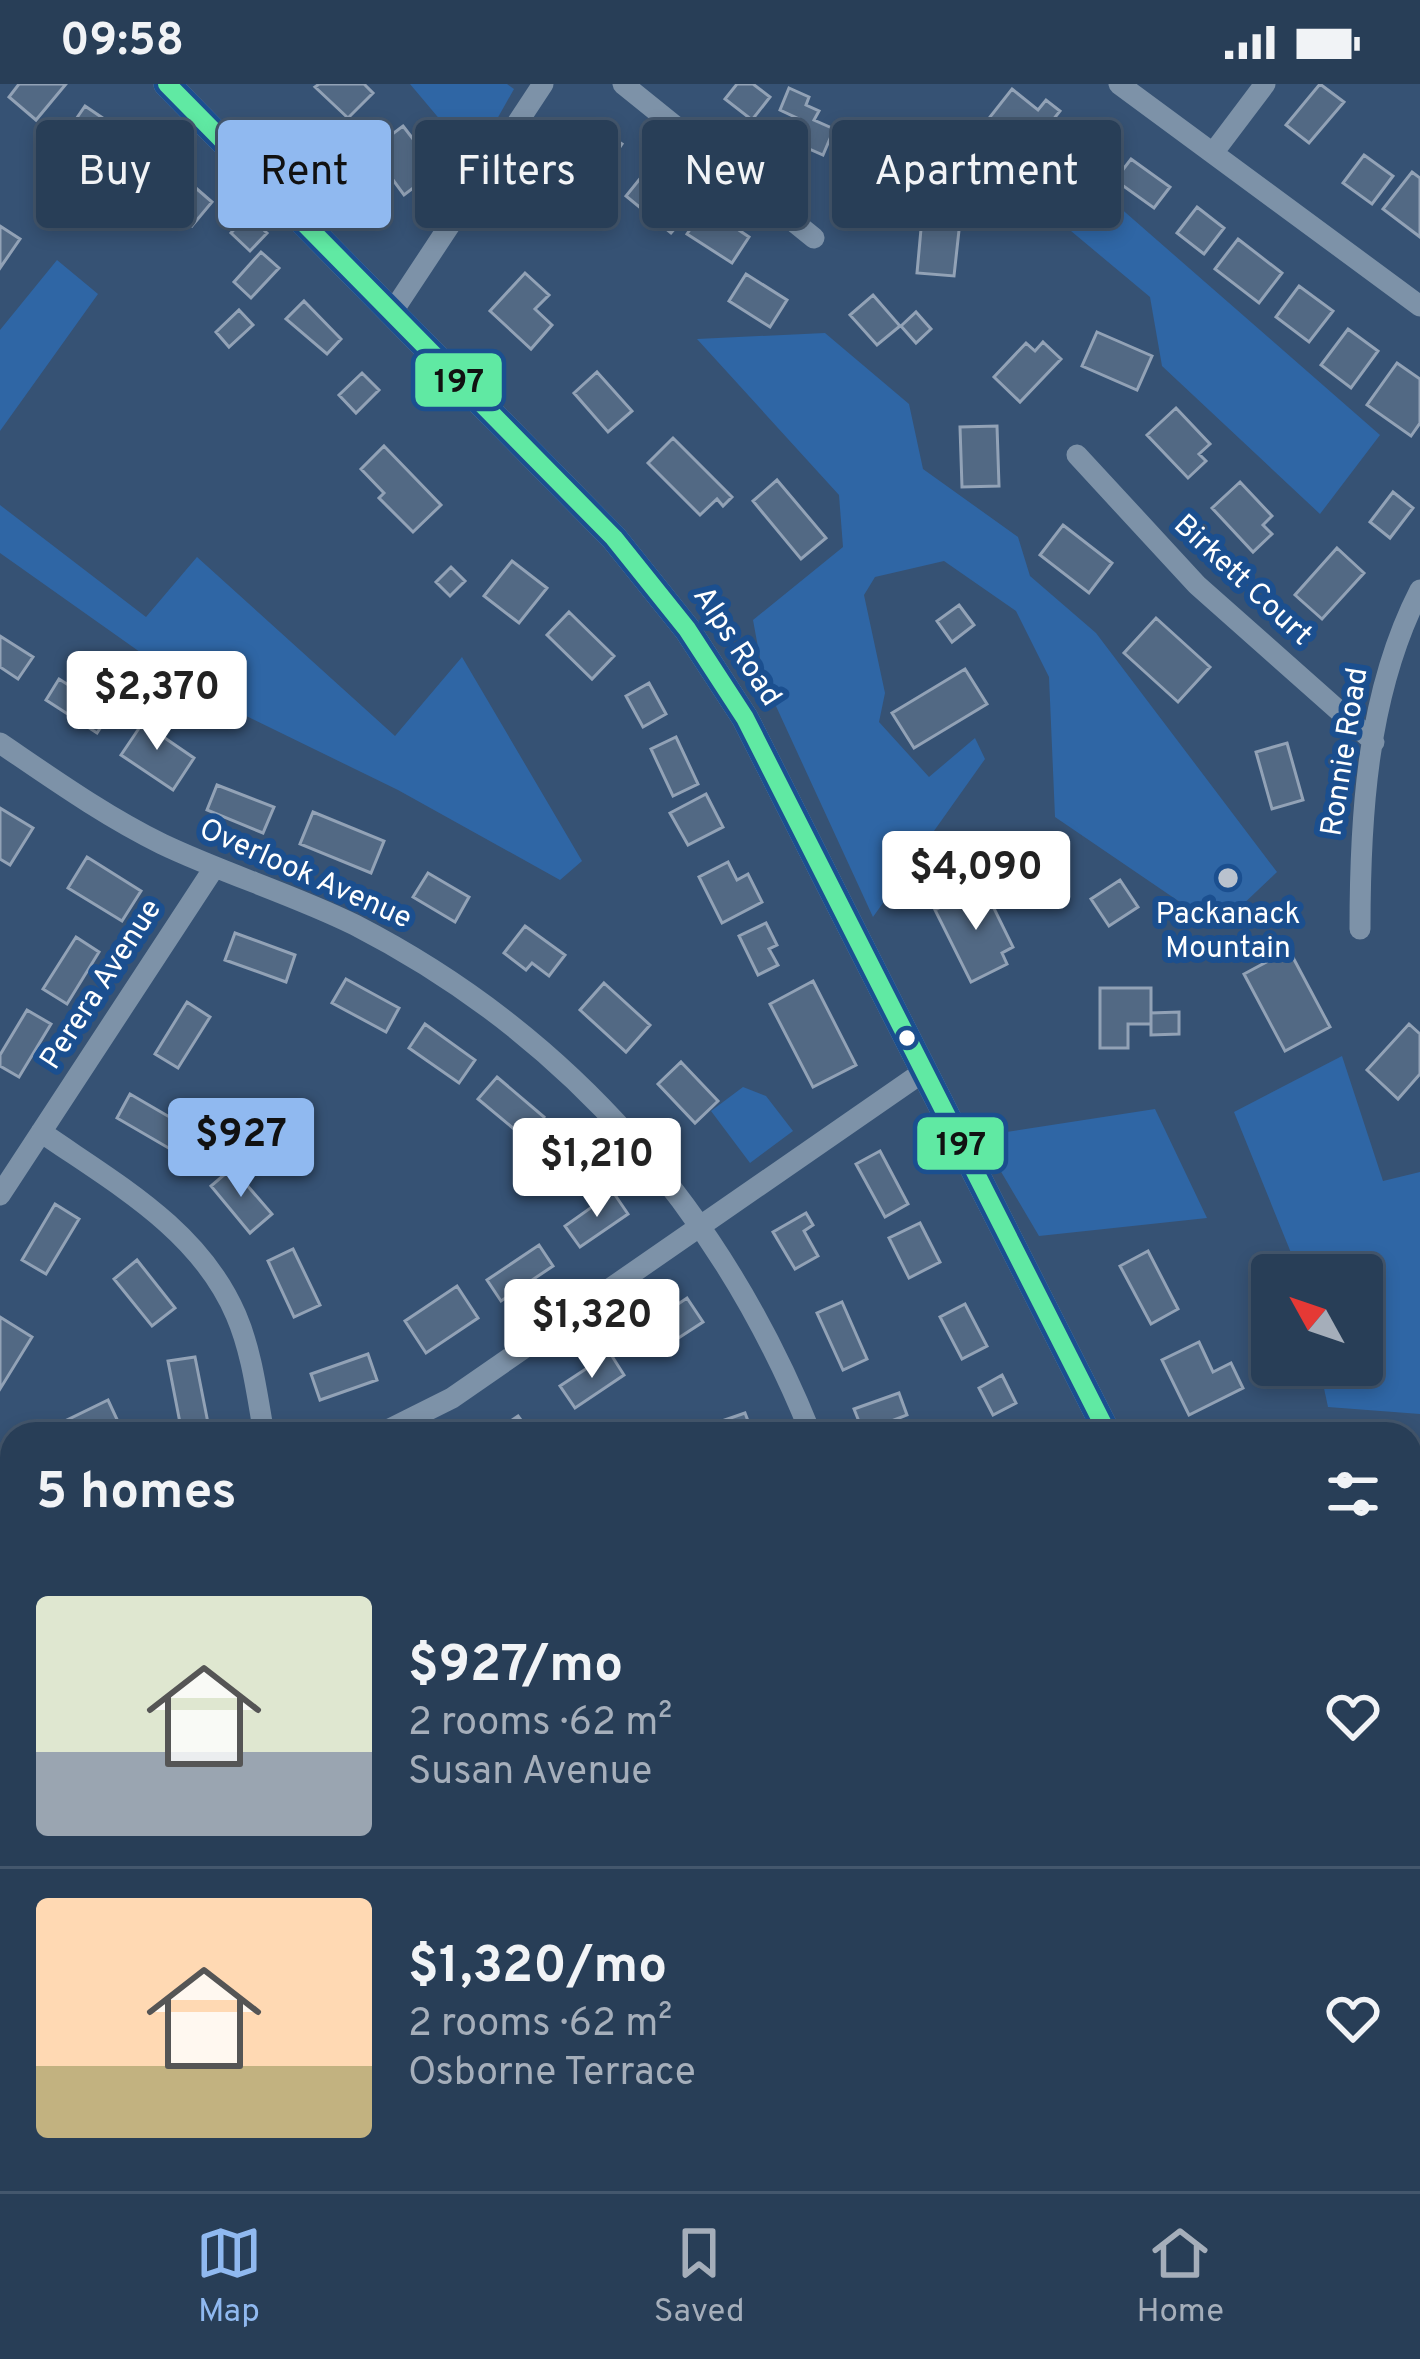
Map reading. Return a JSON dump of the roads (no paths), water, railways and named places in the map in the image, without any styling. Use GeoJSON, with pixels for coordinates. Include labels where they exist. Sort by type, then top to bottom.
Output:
{"type":"FeatureCollection","features":[{"type":"Feature","properties":{"kind":"main road","name":"Alps Road"},"geometry":{"type":"LineString","coordinates":[[167,84],[614,538],[687,628],[746,718],[1102,1422]]}},
{"type":"Feature","properties":{"kind":"street"},"geometry":{"type":"LineString","coordinates":[[392,311],[543,84]]}},
{"type":"Feature","properties":{"kind":"street"},"geometry":{"type":"LineString","coordinates":[[623,84],[814,238]]}},
{"type":"Feature","properties":{"kind":"street"},"geometry":{"type":"LineString","coordinates":[[1119,84],[1420,306]]}},
{"type":"Feature","properties":{"kind":"street"},"geometry":{"type":"LineString","coordinates":[[1213,153],[1265,84]]}},
{"type":"Feature","properties":{"kind":"street","name":"Birkett Court"},"geometry":{"type":"LineString","coordinates":[[1077,455],[1197,585],[1374,742]]}},
{"type":"Feature","properties":{"kind":"street","name":"Ronnie Road"},"geometry":{"type":"LineString","coordinates":[[1360,929],[1360,827],[1374,742],[1388,669],[1420,590]]}},
{"type":"Feature","properties":{"kind":"street","name":"Overlook Avenue"},"geometry":{"type":"LineString","coordinates":[[0,743],[106,813],[214,868],[351,924],[478,1000],[613,1115],[703,1226],[759,1318],[806,1422]]}},
{"type":"Feature","properties":{"kind":"street","name":"Perera Avenue"},"geometry":{"type":"LineString","coordinates":[[0,1195],[214,868]]}},
{"type":"Feature","properties":{"kind":"street"},"geometry":{"type":"LineString","coordinates":[[425,1422],[923,1072]]}},
{"type":"Feature","properties":{"kind":"street"},"geometry":{"type":"LineString","coordinates":[[41,1132],[159,1214],[206,1262],[238,1318],[262,1422]]}},
{"type":"Feature","properties":{"kind":"place","name":"Packanack Mountain"},"geometry":{"type":"Point","coordinates":[1228,878]}}]}
